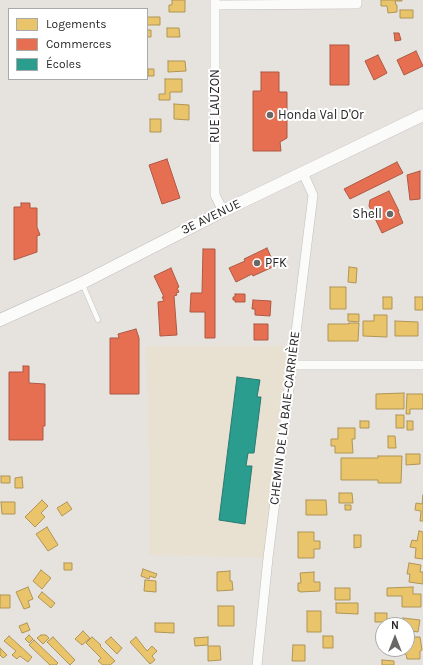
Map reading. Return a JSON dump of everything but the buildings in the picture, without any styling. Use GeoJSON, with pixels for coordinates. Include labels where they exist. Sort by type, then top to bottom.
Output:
{"type":"FeatureCollection","features":[{"type":"Feature","properties":{"kind":"main road","name":"3E AVENUE"},"geometry":{"type":"LineString","coordinates":[[0,320],[82,283],[223,211],[423,115]]}},
{"type":"Feature","properties":{"kind":"street"},"geometry":{"type":"LineString","coordinates":[[215,2],[357,4],[357,0]]}},
{"type":"Feature","properties":{"kind":"street","name":"RUE LAUZON"},"geometry":{"type":"LineString","coordinates":[[215,2],[216,195],[223,211]]}},
{"type":"Feature","properties":{"kind":"street","name":"CHEMIN DE LA BAIE-CARRIÈRE"},"geometry":{"type":"LineString","coordinates":[[257,665],[313,195],[303,173]]}},
{"type":"Feature","properties":{"kind":"street"},"geometry":{"type":"LineString","coordinates":[[292,365],[423,365]]}},
{"type":"Feature","properties":{"kind":"lane"},"geometry":{"type":"LineString","coordinates":[[82,283],[98,320]]}},
{"type":"Feature","properties":{"kind":"shaded area"},"geometry":{"type":"Polygon","coordinates":[[[146,346],[289,346],[268,558],[149,555],[149,454],[146,346]]]}},
{"type":"Feature","properties":{"kind":"place","name":"Honda Val D'Or"},"geometry":{"type":"Point","coordinates":[270,115]}},
{"type":"Feature","properties":{"kind":"place","name":"Shell"},"geometry":{"type":"Point","coordinates":[390,214]}},
{"type":"Feature","properties":{"kind":"place","name":"PFK"},"geometry":{"type":"Point","coordinates":[257,263]}}]}
